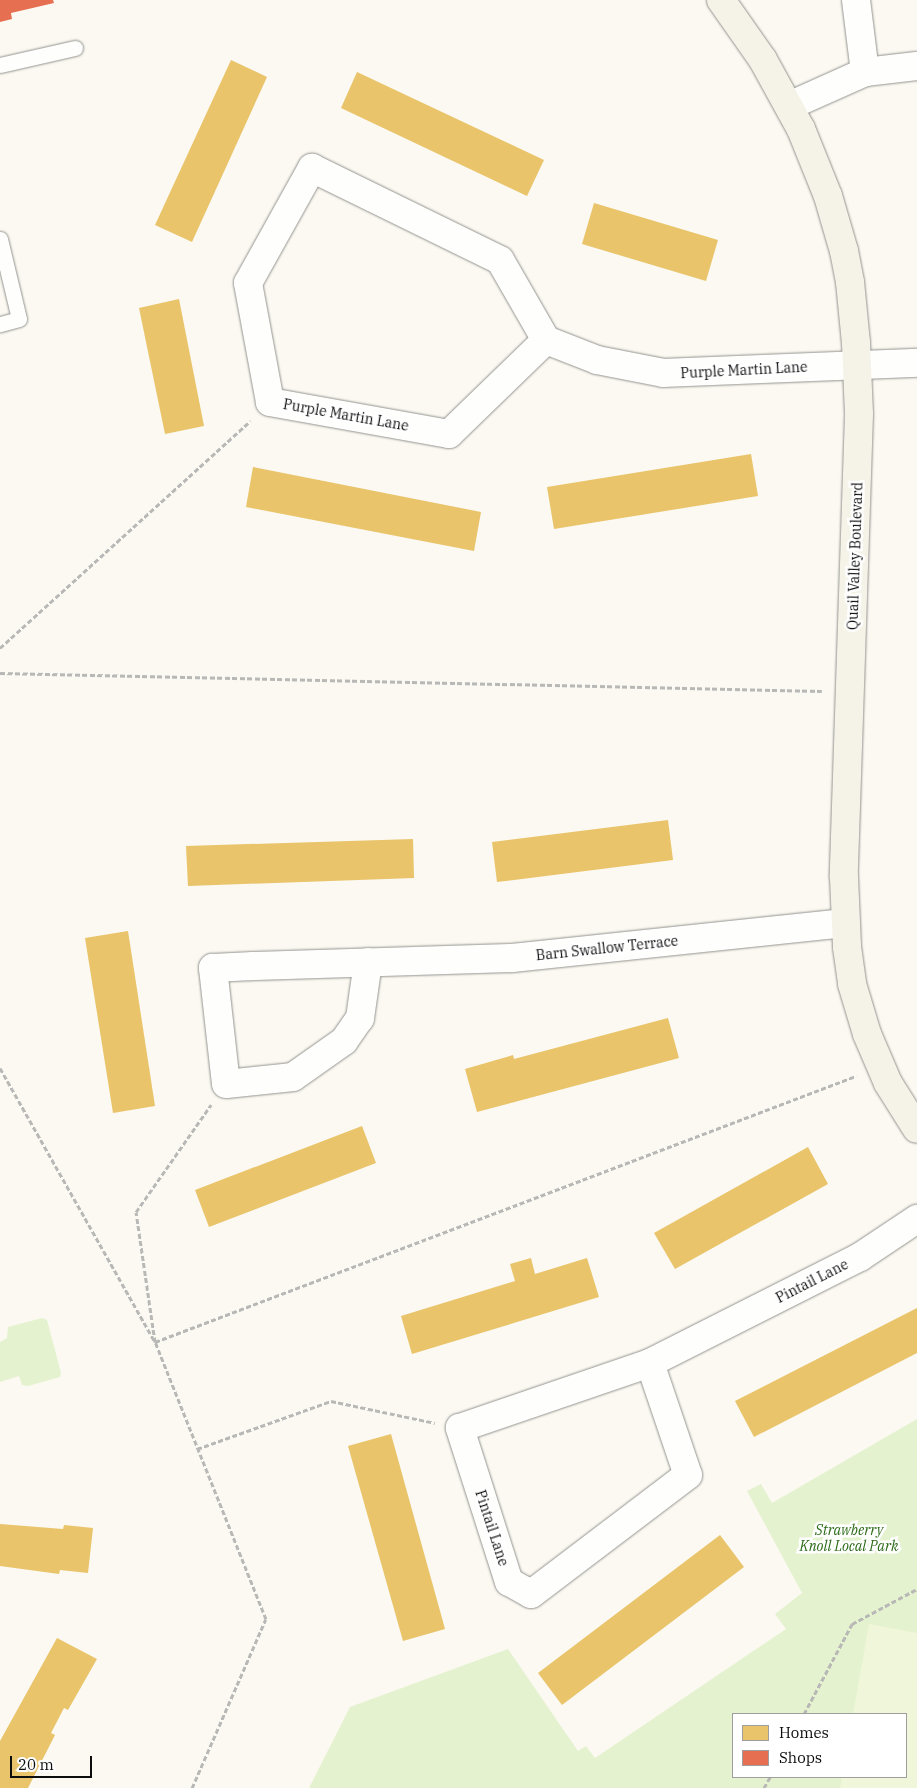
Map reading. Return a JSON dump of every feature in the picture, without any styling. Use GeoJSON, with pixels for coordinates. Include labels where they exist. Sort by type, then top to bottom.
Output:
{"type":"FeatureCollection","features":[{"type":"Feature","properties":{"kind":"street","name":"Quail Valley Boulevard"},"geometry":{"type":"LineString","coordinates":[[721,0],[750,40],[789,106],[814,158],[839,231],[850,282],[858,364],[859,414],[844,877],[845,923],[849,965],[856,1000],[881,1066],[898,1100],[917,1129]]}},
{"type":"Feature","properties":{"kind":"street"},"geometry":{"type":"LineString","coordinates":[[856,0],[865,72]]}},
{"type":"Feature","properties":{"kind":"street"},"geometry":{"type":"LineString","coordinates":[[789,106],[865,72],[917,66]]}},
{"type":"Feature","properties":{"kind":"street","name":"Purple Martin Lane"},"geometry":{"type":"LineString","coordinates":[[546,340],[449,434],[270,402],[248,283],[312,168],[500,260],[546,340],[597,360],[664,373],[917,363]]}},
{"type":"Feature","properties":{"kind":"street","name":"Barn Swallow Terrace"},"geometry":{"type":"LineString","coordinates":[[226,1084],[213,968],[512,958],[845,923]]}},
{"type":"Feature","properties":{"kind":"street"},"geometry":{"type":"LineString","coordinates":[[226,1084],[293,1078],[344,1041],[360,1018],[368,962]]}},
{"type":"Feature","properties":{"kind":"street","name":"Pintail Lane"},"geometry":{"type":"LineString","coordinates":[[650,1363],[688,1475],[531,1594],[509,1582],[460,1428],[650,1363],[860,1257],[917,1219]]}},
{"type":"Feature","properties":{"kind":"lane"},"geometry":{"type":"LineString","coordinates":[[0,65],[76,48]]}},
{"type":"Feature","properties":{"kind":"lane"},"geometry":{"type":"LineString","coordinates":[[0,239],[19,319],[0,324]]}},
{"type":"Feature","properties":{"kind":"path"},"geometry":{"type":"LineString","coordinates":[[0,648],[270,402]]}},
{"type":"Feature","properties":{"kind":"path"},"geometry":{"type":"LineString","coordinates":[[0,673],[851,691]]}},
{"type":"Feature","properties":{"kind":"path"},"geometry":{"type":"LineString","coordinates":[[154,1342],[881,1066]]}},
{"type":"Feature","properties":{"kind":"path"},"geometry":{"type":"LineString","coordinates":[[0,1068],[154,1342],[266,1619],[192,1788]]}},
{"type":"Feature","properties":{"kind":"path"},"geometry":{"type":"LineString","coordinates":[[154,1342],[136,1212],[226,1084]]}},
{"type":"Feature","properties":{"kind":"path"},"geometry":{"type":"LineString","coordinates":[[198,1449],[331,1401],[460,1428]]}},
{"type":"Feature","properties":{"kind":"path"},"geometry":{"type":"LineString","coordinates":[[805,1713],[852,1624],[917,1589]]}},
{"type":"Feature","properties":{"kind":"green space"},"geometry":{"type":"Polygon","coordinates":[[[42,1318],[47,1320],[61,1373],[60,1377],[28,1386],[22,1385],[19,1376],[0,1382],[0,1342],[7,1338],[8,1327],[42,1318]]]}},
{"type":"Feature","properties":{"kind":"green space","name":"Strawberry Knoll Local Park"},"geometry":{"type":"Polygon","coordinates":[[[917,1419],[917,1788],[309,1788],[350,1707],[508,1649],[578,1751],[586,1746],[595,1758],[786,1629],[775,1614],[802,1593],[747,1491],[761,1484],[772,1503],[917,1419]]]}},
{"type":"Feature","properties":{"kind":"green space"},"geometry":{"type":"Polygon","coordinates":[[[869,1624],[917,1633],[917,1788],[840,1788],[842,1778],[907,1778],[907,1713],[853,1713],[869,1624]]]}},
{"type":"Feature","properties":{"kind":"building: Homes"},"geometry":{"type":"Polygon","coordinates":[[[231,60],[267,77],[192,242],[155,225],[231,60]]]}},
{"type":"Feature","properties":{"kind":"building: Homes"},"geometry":{"type":"Polygon","coordinates":[[[357,72],[544,160],[527,196],[341,108],[357,72]]]}},
{"type":"Feature","properties":{"kind":"building: Homes"},"geometry":{"type":"Polygon","coordinates":[[[594,203],[718,240],[706,281],[582,244],[594,203]]]}},
{"type":"Feature","properties":{"kind":"building: Homes"},"geometry":{"type":"Polygon","coordinates":[[[179,299],[204,426],[165,434],[139,308],[179,299]]]}},
{"type":"Feature","properties":{"kind":"building: Homes"},"geometry":{"type":"Polygon","coordinates":[[[751,454],[758,496],[554,529],[547,487],[751,454]]]}},
{"type":"Feature","properties":{"kind":"building: Homes"},"geometry":{"type":"Polygon","coordinates":[[[253,467],[481,512],[474,551],[246,507],[253,467]]]}},
{"type":"Feature","properties":{"kind":"building: Homes"},"geometry":{"type":"Polygon","coordinates":[[[668,820],[673,860],[497,882],[492,842],[668,820]]]}},
{"type":"Feature","properties":{"kind":"building: Homes"},"geometry":{"type":"Polygon","coordinates":[[[413,839],[414,878],[188,886],[186,846],[413,839]]]}},
{"type":"Feature","properties":{"kind":"building: Homes"},"geometry":{"type":"Polygon","coordinates":[[[128,931],[155,1106],[113,1113],[85,938],[128,931]]]}},
{"type":"Feature","properties":{"kind":"building: Homes"},"geometry":{"type":"Polygon","coordinates":[[[668,1018],[679,1058],[477,1112],[465,1069],[513,1055],[514,1059],[668,1018]]]}},
{"type":"Feature","properties":{"kind":"building: Homes"},"geometry":{"type":"Polygon","coordinates":[[[362,1126],[376,1163],[209,1227],[195,1190],[362,1126]]]}},
{"type":"Feature","properties":{"kind":"building: Homes"},"geometry":{"type":"Polygon","coordinates":[[[808,1147],[828,1184],[675,1269],[654,1233],[808,1147]]]}},
{"type":"Feature","properties":{"kind":"building: Homes"},"geometry":{"type":"Polygon","coordinates":[[[531,1258],[535,1274],[587,1258],[599,1297],[412,1354],[401,1316],[515,1281],[510,1264],[531,1258]]]}},
{"type":"Feature","properties":{"kind":"building: Homes"},"geometry":{"type":"Polygon","coordinates":[[[917,1308],[917,1353],[754,1437],[735,1401],[917,1308]]]}},
{"type":"Feature","properties":{"kind":"building: Homes"},"geometry":{"type":"Polygon","coordinates":[[[391,1434],[445,1629],[403,1641],[348,1446],[391,1434]]]}},
{"type":"Feature","properties":{"kind":"building: Homes"},"geometry":{"type":"Polygon","coordinates":[[[0,1524],[63,1529],[64,1525],[93,1528],[88,1573],[60,1570],[59,1574],[0,1566],[0,1524]]]}},
{"type":"Feature","properties":{"kind":"building: Homes"},"geometry":{"type":"Polygon","coordinates":[[[720,1535],[744,1567],[562,1705],[538,1673],[720,1535]]]}},
{"type":"Feature","properties":{"kind":"building: Homes"},"geometry":{"type":"Polygon","coordinates":[[[57,1638],[97,1659],[68,1710],[64,1708],[51,1733],[55,1735],[28,1788],[0,1788],[0,1741],[57,1638]]]}},
{"type":"Feature","properties":{"kind":"building: Shops"},"geometry":{"type":"Polygon","coordinates":[[[0,0],[53,0],[54,3],[11,13],[12,19],[0,22],[0,0]]]}}]}
